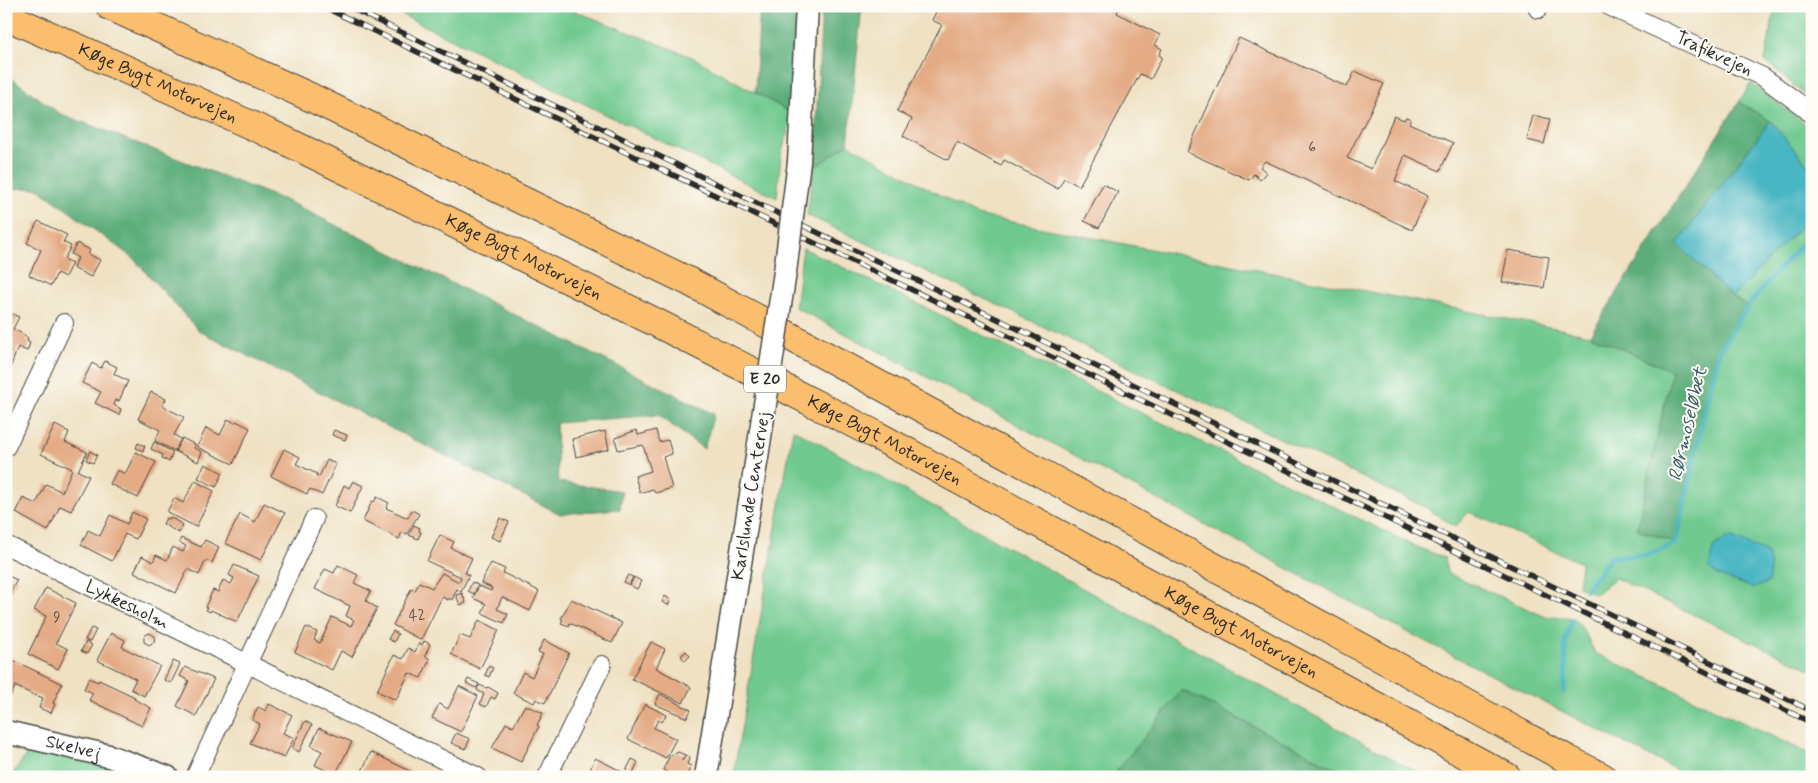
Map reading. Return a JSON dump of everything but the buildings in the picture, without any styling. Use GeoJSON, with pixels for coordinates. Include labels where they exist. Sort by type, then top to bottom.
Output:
{"type":"FeatureCollection","features":[{"type":"Feature","properties":{"kind":"highway"},"geometry":{"type":"LineString","coordinates":[[110,6],[312,98],[690,282],[1602,777]]}},
{"type":"Feature","properties":{"kind":"highway","name":"Køge Bugt Motorvejen"},"geometry":{"type":"LineString","coordinates":[[6,16],[284,140],[657,323],[874,434],[1507,777]]}},
{"type":"Feature","properties":{"kind":"street","name":"Karlslunde Centervej"},"geometry":{"type":"LineString","coordinates":[[706,777],[785,272],[798,162],[807,6]]}},
{"type":"Feature","properties":{"kind":"street","name":"Trafikvejen"},"geometry":{"type":"LineString","coordinates":[[1609,6],[1763,77],[1804,106],[1812,115]]}},
{"type":"Feature","properties":{"kind":"street"},"geometry":{"type":"LineString","coordinates":[[6,447],[64,323]]}},
{"type":"Feature","properties":{"kind":"street"},"geometry":{"type":"LineString","coordinates":[[195,777],[314,519]]}},
{"type":"Feature","properties":{"kind":"street","name":"Lykkesholm"},"geometry":{"type":"LineString","coordinates":[[6,546],[478,777]]}},
{"type":"Feature","properties":{"kind":"street"},"geometry":{"type":"LineString","coordinates":[[547,777],[602,665]]}},
{"type":"Feature","properties":{"kind":"street","name":"Skelvej"},"geometry":{"type":"LineString","coordinates":[[6,732],[109,756],[167,777]]}},
{"type":"Feature","properties":{"kind":"green space"},"geometry":{"type":"Polygon","coordinates":[[[384,6],[562,6],[692,57],[793,114],[781,155],[777,198],[384,6]]]}},
{"type":"Feature","properties":{"kind":"green space"},"geometry":{"type":"Polygon","coordinates":[[[760,6],[798,6],[793,114],[755,92],[760,6]]]}},
{"type":"Feature","properties":{"kind":"green space"},"geometry":{"type":"Polygon","coordinates":[[[822,6],[862,6],[848,144],[814,168],[822,6]]]}},
{"type":"Feature","properties":{"kind":"green space"},"geometry":{"type":"Polygon","coordinates":[[[1775,6],[1812,6],[1812,101],[1765,61],[1775,6]]]}},
{"type":"Feature","properties":{"kind":"green space"},"geometry":{"type":"Polygon","coordinates":[[[6,74],[59,113],[287,201],[714,414],[704,449],[658,415],[556,423],[558,482],[622,491],[620,509],[560,514],[199,331],[133,258],[37,188],[6,189],[6,74]]]}},
{"type":"Feature","properties":{"kind":"green space"},"geometry":{"type":"Polygon","coordinates":[[[1751,83],[1802,121],[1812,132],[1812,170],[1770,121],[1739,102],[1751,83]]]}},
{"type":"Feature","properties":{"kind":"green space"},"geometry":{"type":"Polygon","coordinates":[[[1739,102],[1770,121],[1677,244],[1732,297],[1748,306],[1719,351],[1676,543],[1637,529],[1672,371],[1590,335],[1739,102]]]}},
{"type":"Feature","properties":{"kind":"green space"},"geometry":{"type":"Polygon","coordinates":[[[848,144],[976,215],[1590,335],[1672,371],[1637,529],[1676,543],[1719,351],[1748,306],[1732,297],[1812,215],[1812,670],[1615,578],[1595,594],[1578,586],[1581,563],[1469,512],[1455,527],[1427,508],[807,215],[814,168],[848,144]]]}},
{"type":"Feature","properties":{"kind":"green space"},"geometry":{"type":"Polygon","coordinates":[[[803,248],[1417,547],[1445,558],[1447,573],[1546,617],[1573,620],[1582,629],[1595,653],[1812,755],[1812,777],[1690,777],[1415,636],[795,307],[803,248]]]}},
{"type":"Feature","properties":{"kind":"green space"},"geometry":{"type":"Polygon","coordinates":[[[793,429],[1426,777],[1353,777],[1182,690],[1112,777],[733,777],[793,429]]]}},
{"type":"Feature","properties":{"kind":"green space"},"geometry":{"type":"Polygon","coordinates":[[[1182,690],[1353,777],[1112,777],[1182,690]]]}},
{"type":"Feature","properties":{"kind":"green space"},"geometry":{"type":"Polygon","coordinates":[[[60,752],[109,766],[136,777],[13,777],[14,772],[26,755],[60,752]]]}},
{"type":"Feature","properties":{"kind":"water"},"geometry":{"type":"Polygon","coordinates":[[[1770,121],[1812,170],[1812,215],[1732,297],[1677,244],[1770,121]]]}},
{"type":"Feature","properties":{"kind":"water"},"geometry":{"type":"Polygon","coordinates":[[[1730,537],[1766,552],[1771,565],[1768,583],[1754,588],[1717,575],[1709,567],[1715,545],[1730,537]]]}},
{"type":"Feature","properties":{"kind":"waterway","name":"Rørmoseløbet"},"geometry":{"type":"LineString","coordinates":[[1586,590],[1611,557],[1647,555],[1676,543],[1719,351],[1748,306],[1776,272],[1812,234]]}},
{"type":"Feature","properties":{"kind":"waterway","name":"Rørmoseløbet"},"geometry":{"type":"LineString","coordinates":[[1564,692],[1566,671],[1565,642],[1572,620]]}},
{"type":"Feature","properties":{"kind":"railway"},"geometry":{"type":"LineString","coordinates":[[322,6],[1812,723]]}},
{"type":"Feature","properties":{"kind":"railway"},"geometry":{"type":"LineString","coordinates":[[347,6],[1812,711]]}}]}
